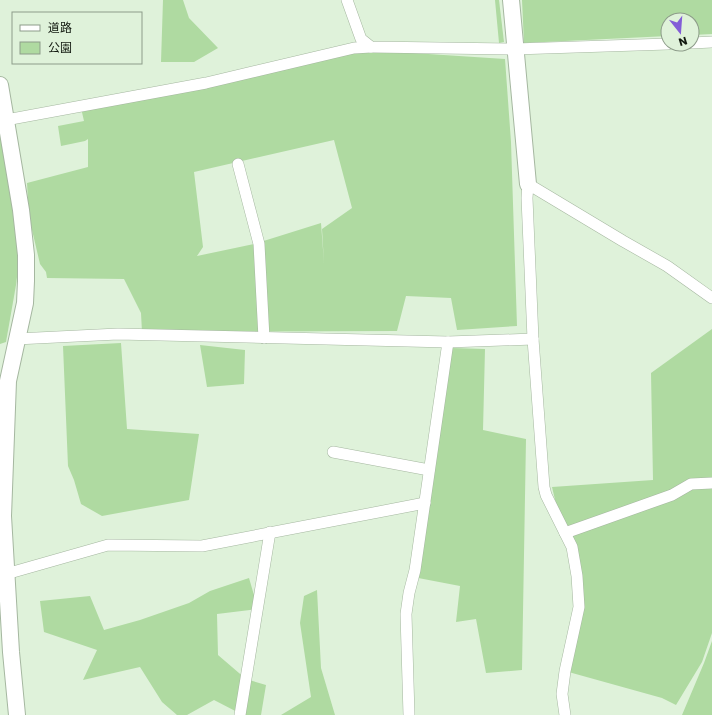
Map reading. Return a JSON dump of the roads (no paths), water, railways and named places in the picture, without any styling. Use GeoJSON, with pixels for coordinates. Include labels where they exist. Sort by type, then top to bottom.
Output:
{"type":"FeatureCollection","features":[{"type":"Feature","properties":{"kind":"street"},"geometry":{"type":"LineString","coordinates":[[347,0],[361,39],[371,47]]}},
{"type":"Feature","properties":{"kind":"street"},"geometry":{"type":"LineString","coordinates":[[511,0],[528,184],[527,198],[533,339],[544,487],[546,495],[572,547],[577,576],[579,607],[564,671],[562,694],[565,715]]}},
{"type":"Feature","properties":{"kind":"street"},"geometry":{"type":"LineString","coordinates":[[700,43],[712,42]]}},
{"type":"Feature","properties":{"kind":"street"},"geometry":{"type":"LineString","coordinates":[[3,121],[206,83],[354,48],[515,49],[660,44]]}},
{"type":"Feature","properties":{"kind":"street"},"geometry":{"type":"LineString","coordinates":[[0,85],[3,121],[21,210],[26,255],[25,303],[8,381],[3,516],[17,715]]}},
{"type":"Feature","properties":{"kind":"street"},"geometry":{"type":"LineString","coordinates":[[238,164],[258,244],[264,338]]}},
{"type":"Feature","properties":{"kind":"street"},"geometry":{"type":"LineString","coordinates":[[528,184],[666,266],[712,298]]}},
{"type":"Feature","properties":{"kind":"street"},"geometry":{"type":"LineString","coordinates":[[16,339],[118,334],[448,342],[533,339]]}},
{"type":"Feature","properties":{"kind":"street"},"geometry":{"type":"LineString","coordinates":[[409,715],[406,614],[408,593],[415,570],[448,342]]}},
{"type":"Feature","properties":{"kind":"street"},"geometry":{"type":"LineString","coordinates":[[333,452],[429,470]]}},
{"type":"Feature","properties":{"kind":"street"},"geometry":{"type":"LineString","coordinates":[[565,533],[672,495],[690,484],[712,483]]}},
{"type":"Feature","properties":{"kind":"street"},"geometry":{"type":"LineString","coordinates":[[6,574],[108,545],[202,546],[425,503]]}},
{"type":"Feature","properties":{"kind":"street"},"geometry":{"type":"LineString","coordinates":[[240,715],[270,532]]}}]}
